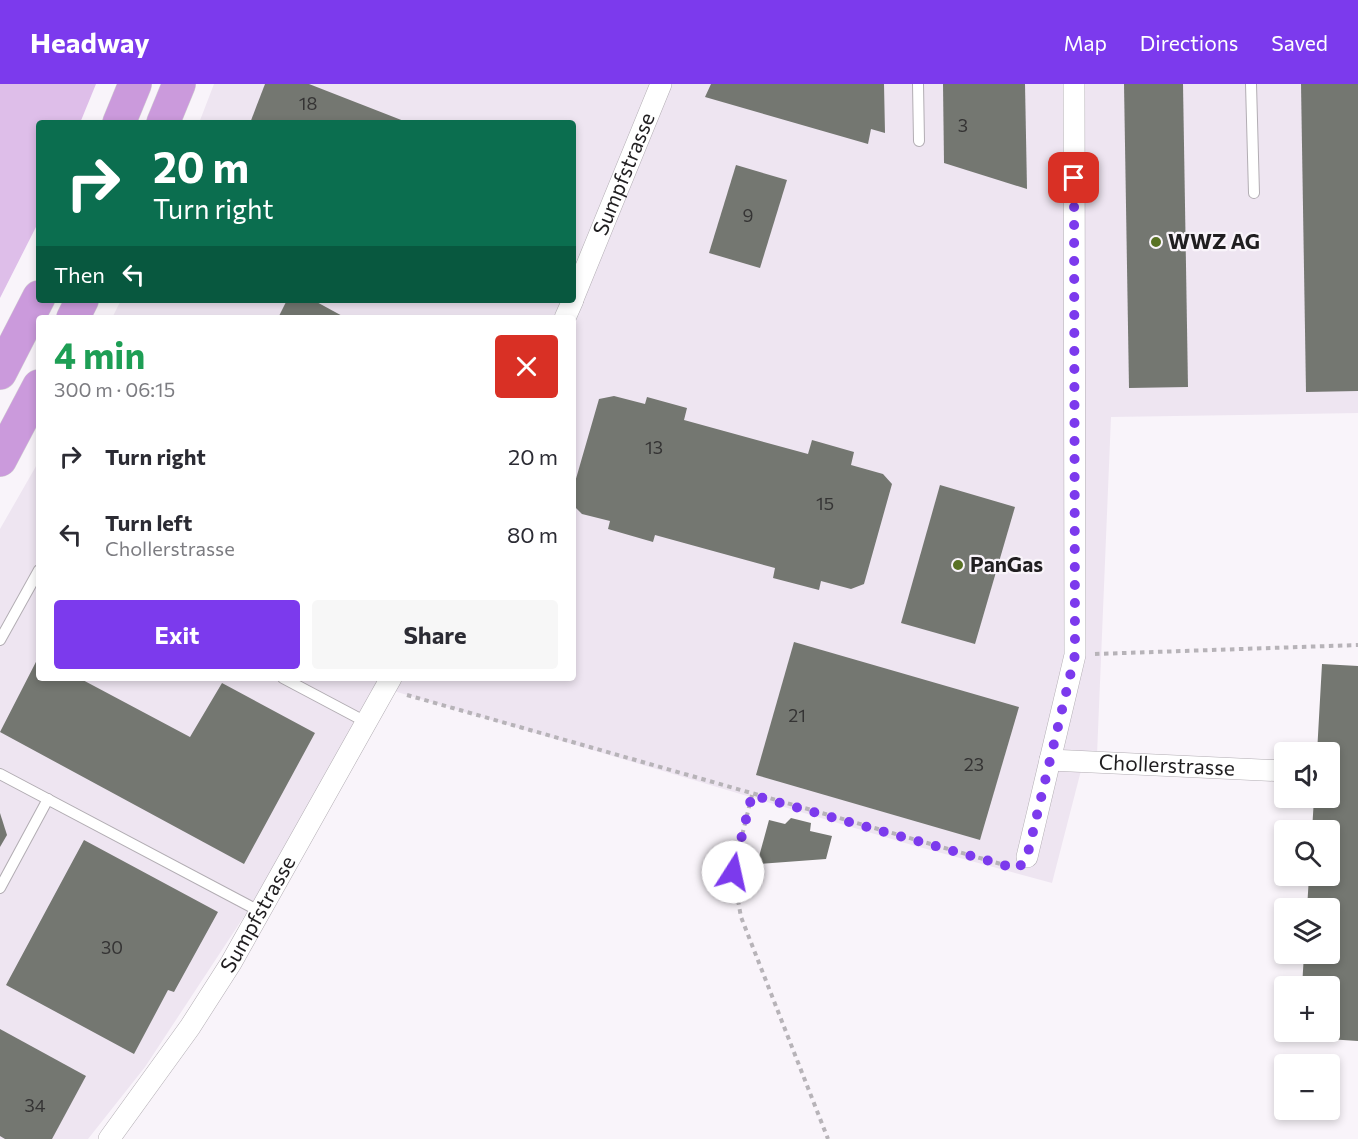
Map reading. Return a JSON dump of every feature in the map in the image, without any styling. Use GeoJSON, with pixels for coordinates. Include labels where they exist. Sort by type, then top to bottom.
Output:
{"type":"FeatureCollection","features":[{"type":"Feature","properties":{"kind":"highway"},"geometry":{"type":"LineString","coordinates":[[120,120],[135,84]]}},
{"type":"Feature","properties":{"kind":"highway"},"geometry":{"type":"LineString","coordinates":[[164,120],[179,84]]}},
{"type":"Feature","properties":{"kind":"highway"},"geometry":{"type":"LineString","coordinates":[[0,373],[36,303]]}},
{"type":"Feature","properties":{"kind":"highway"},"geometry":{"type":"LineString","coordinates":[[0,460],[36,392]]}},
{"type":"Feature","properties":{"kind":"street","name":"Sumpfstrasse"},"geometry":{"type":"LineString","coordinates":[[576,292],[662,84]]}},
{"type":"Feature","properties":{"kind":"street"},"geometry":{"type":"LineString","coordinates":[[1027,857],[1075,655],[1074,84]]}},
{"type":"Feature","properties":{"kind":"street","name":"Sumpfstrasse"},"geometry":{"type":"LineString","coordinates":[[109,1139],[190,1027],[261,912],[388,683]]}},
{"type":"Feature","properties":{"kind":"street","name":"Chollerstrasse"},"geometry":{"type":"LineString","coordinates":[[1050,760],[1274,771]]}},
{"type":"Feature","properties":{"kind":"lane"},"geometry":{"type":"LineString","coordinates":[[918,84],[919,141]]}},
{"type":"Feature","properties":{"kind":"lane"},"geometry":{"type":"LineString","coordinates":[[1251,84],[1254,193]]}},
{"type":"Feature","properties":{"kind":"lane"},"geometry":{"type":"LineString","coordinates":[[0,640],[36,575]]}},
{"type":"Feature","properties":{"kind":"lane"},"geometry":{"type":"LineString","coordinates":[[289,681],[366,722]]}},
{"type":"Feature","properties":{"kind":"lane"},"geometry":{"type":"LineString","coordinates":[[0,774],[261,912]]}},
{"type":"Feature","properties":{"kind":"lane"},"geometry":{"type":"LineString","coordinates":[[0,888],[48,799]]}},
{"type":"Feature","properties":{"kind":"path"},"geometry":{"type":"LineString","coordinates":[[1075,655],[1358,645]]}},
{"type":"Feature","properties":{"kind":"path"},"geometry":{"type":"LineString","coordinates":[[388,683],[752,795],[1018,869],[1027,857]]}},
{"type":"Feature","properties":{"kind":"path"},"geometry":{"type":"LineString","coordinates":[[752,795],[733,872],[741,916],[828,1139]]}},
{"type":"Feature","properties":{"kind":"shaded area"},"geometry":{"type":"Polygon","coordinates":[[[0,84],[96,84],[81,120],[36,120],[36,227],[0,298],[0,84]]]}},
{"type":"Feature","properties":{"kind":"shaded area"},"geometry":{"type":"Polygon","coordinates":[[[214,84],[1358,84],[1358,413],[1111,417],[1097,755],[1085,755],[1052,883],[912,845],[387,689],[391,693],[145,1067],[88,1139],[0,1139],[0,529],[36,466],[36,681],[576,681],[576,315],[114,315],[120,303],[576,303],[576,120],[200,120],[214,84]]]}},
{"type":"Feature","properties":{"kind":"building"},"geometry":{"type":"Polygon","coordinates":[[[265,84],[309,84],[401,120],[251,120],[265,84]]]}},
{"type":"Feature","properties":{"kind":"building"},"geometry":{"type":"Polygon","coordinates":[[[711,84],[884,84],[885,133],[871,129],[868,144],[705,97],[711,84]]]}},
{"type":"Feature","properties":{"kind":"building"},"geometry":{"type":"Polygon","coordinates":[[[943,84],[1025,84],[1027,189],[944,163],[943,84]]]}},
{"type":"Feature","properties":{"kind":"building","name":"WWZ AG"},"geometry":{"type":"Polygon","coordinates":[[[1124,84],[1183,84],[1188,387],[1129,388],[1124,84]]]}},
{"type":"Feature","properties":{"kind":"building","name":"WWZ AG"},"geometry":{"type":"Polygon","coordinates":[[[1301,84],[1358,84],[1358,391],[1306,392],[1301,84]]]}},
{"type":"Feature","properties":{"kind":"building"},"geometry":{"type":"Polygon","coordinates":[[[736,165],[787,180],[760,268],[709,253],[736,165]]]}},
{"type":"Feature","properties":{"kind":"building"},"geometry":{"type":"Polygon","coordinates":[[[286,303],[318,303],[340,315],[280,315],[286,303]]]}},
{"type":"Feature","properties":{"kind":"building"},"geometry":{"type":"Polygon","coordinates":[[[614,396],[645,404],[647,397],[687,408],[684,420],[808,454],[812,440],[854,452],[851,465],[883,474],[892,484],[864,584],[851,589],[821,581],[819,590],[773,578],[775,568],[655,535],[653,542],[608,529],[610,521],[582,514],[576,508],[576,479],[599,399],[614,396]]]}},
{"type":"Feature","properties":{"kind":"building","name":"PanGas"},"geometry":{"type":"Polygon","coordinates":[[[940,485],[1015,507],[975,644],[901,623],[940,485]]]}},
{"type":"Feature","properties":{"kind":"building"},"geometry":{"type":"Polygon","coordinates":[[[794,642],[1019,707],[980,840],[756,775],[794,642]]]}},
{"type":"Feature","properties":{"kind":"building"},"geometry":{"type":"Polygon","coordinates":[[[36,662],[36,681],[85,681],[190,737],[222,683],[315,733],[244,864],[0,732],[36,662]]]}},
{"type":"Feature","properties":{"kind":"building"},"geometry":{"type":"Polygon","coordinates":[[[1322,664],[1358,666],[1358,1041],[1340,1040],[1340,976],[1303,976],[1303,964],[1340,964],[1340,898],[1308,898],[1308,886],[1340,886],[1340,820],[1313,820],[1313,808],[1340,808],[1340,742],[1318,742],[1322,664]]]}},
{"type":"Feature","properties":{"kind":"building"},"geometry":{"type":"Polygon","coordinates":[[[0,813],[7,835],[0,847],[0,813]]]}},
{"type":"Feature","properties":{"kind":"building"},"geometry":{"type":"Polygon","coordinates":[[[791,818],[811,823],[810,831],[832,836],[826,859],[757,864],[769,820],[785,824],[791,818]]]}},
{"type":"Feature","properties":{"kind":"building"},"geometry":{"type":"Polygon","coordinates":[[[84,840],[218,912],[174,992],[168,990],[134,1054],[6,985],[84,840]]]}},
{"type":"Feature","properties":{"kind":"building"},"geometry":{"type":"Polygon","coordinates":[[[0,1029],[86,1076],[52,1139],[5,1139],[0,1136],[0,1029]]]}},
{"type":"Feature","properties":{"kind":"place","name":"WWZ AG"},"geometry":{"type":"Point","coordinates":[1156,242]}},
{"type":"Feature","properties":{"kind":"place","name":"PanGas"},"geometry":{"type":"Point","coordinates":[958,565]}},
{"type":"Feature","properties":{"kind":"route"},"geometry":{"type":"LineString","coordinates":[[733,872],[740,835],[752,795],[1018,869],[1027,857],[1075,655],[1074,178]]}}]}
